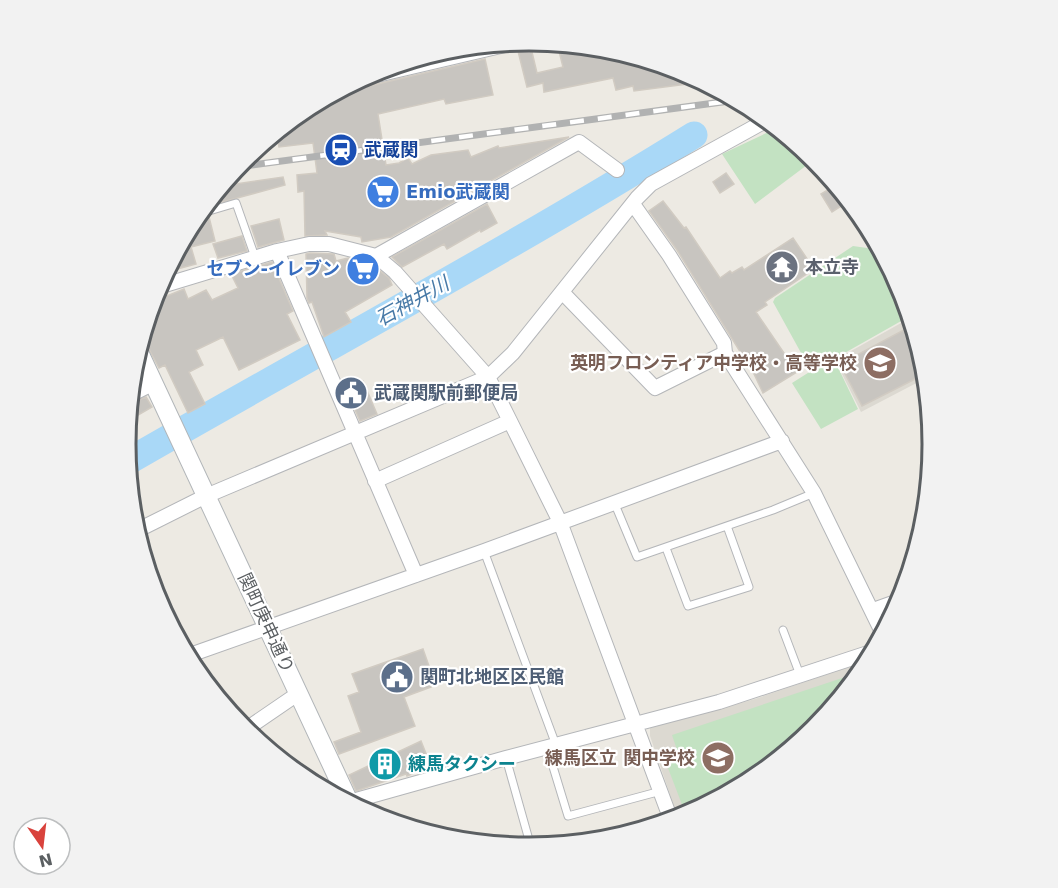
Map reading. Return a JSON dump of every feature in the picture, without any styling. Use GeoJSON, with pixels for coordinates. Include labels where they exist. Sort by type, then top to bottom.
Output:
{"type":"FeatureCollection","features":[{"type":"Feature","properties":{"kind":"street"},"geometry":{"type":"LineString","coordinates":[[145,526],[206,496],[488,377],[513,353],[651,184],[758,125]]}},
{"type":"Feature","properties":{"kind":"street"},"geometry":{"type":"LineString","coordinates":[[376,256],[579,142],[617,170]]}},
{"type":"Feature","properties":{"kind":"street"},"geometry":{"type":"LineString","coordinates":[[633,204],[669,255],[724,343],[725,353],[814,493],[878,623]]}},
{"type":"Feature","properties":{"kind":"street"},"geometry":{"type":"LineString","coordinates":[[171,283],[277,251],[309,244],[329,244],[376,256],[386,263],[488,377],[560,522],[668,811]]}},
{"type":"Feature","properties":{"kind":"street"},"geometry":{"type":"LineString","coordinates":[[277,251],[416,575]]}},
{"type":"Feature","properties":{"kind":"street"},"geometry":{"type":"LineString","coordinates":[[562,292],[654,388],[725,353]]}},
{"type":"Feature","properties":{"kind":"street"},"geometry":{"type":"LineString","coordinates":[[140,390],[154,383],[145,364]]}},
{"type":"Feature","properties":{"kind":"street","name":"関町庚申通り"},"geometry":{"type":"LineString","coordinates":[[154,383],[344,790]]}},
{"type":"Feature","properties":{"kind":"street"},"geometry":{"type":"LineString","coordinates":[[375,481],[510,421]]}},
{"type":"Feature","properties":{"kind":"street"},"geometry":{"type":"LineString","coordinates":[[196,653],[484,551],[782,441]]}},
{"type":"Feature","properties":{"kind":"street"},"geometry":{"type":"LineString","coordinates":[[873,610],[887,605]]}},
{"type":"Feature","properties":{"kind":"street"},"geometry":{"type":"LineString","coordinates":[[362,799],[506,758],[719,702],[860,656]]}},
{"type":"Feature","properties":{"kind":"street"},"geometry":{"type":"LineString","coordinates":[[253,724],[299,693]]}},
{"type":"Feature","properties":{"kind":"lane"},"geometry":{"type":"LineString","coordinates":[[214,210],[236,203],[255,258]]}},
{"type":"Feature","properties":{"kind":"lane"},"geometry":{"type":"LineString","coordinates":[[614,502],[637,557],[814,493]]}},
{"type":"Feature","properties":{"kind":"lane"},"geometry":{"type":"LineString","coordinates":[[666,548],[688,606],[749,586],[727,526]]}},
{"type":"Feature","properties":{"kind":"lane"},"geometry":{"type":"LineString","coordinates":[[484,551],[551,746],[568,816],[661,791]]}},
{"type":"Feature","properties":{"kind":"lane"},"geometry":{"type":"LineString","coordinates":[[783,630],[800,675]]}},
{"type":"Feature","properties":{"kind":"lane"},"geometry":{"type":"LineString","coordinates":[[506,758],[528,837]]}},
{"type":"Feature","properties":{"kind":"shaded area","name":"英明フロンティア中学校・高等学校"},"geometry":{"type":"Polygon","coordinates":[[[902,322],[917,383],[861,412],[835,360],[902,322]]]}},
{"type":"Feature","properties":{"kind":"shaded area","name":"練馬区立 関中学校"},"geometry":{"type":"Polygon","coordinates":[[[854,665],[807,722],[768,756],[726,784],[675,809],[650,736],[650,728],[755,699],[854,665]]]}},
{"type":"Feature","properties":{"kind":"green space"},"geometry":{"type":"Polygon","coordinates":[[[768,132],[806,165],[755,204],[722,154],[768,132]]]}},
{"type":"Feature","properties":{"kind":"green space"},"geometry":{"type":"Polygon","coordinates":[[[853,246],[869,248],[901,318],[902,321],[834,359],[858,409],[821,429],[792,383],[811,371],[773,302],[775,298],[853,246]]]}},
{"type":"Feature","properties":{"kind":"green space","name":"練馬区立 関中学校"},"geometry":{"type":"Polygon","coordinates":[[[845,677],[807,722],[768,756],[726,784],[682,805],[663,755],[677,750],[672,735],[845,677]]]}},
{"type":"Feature","properties":{"kind":"building"},"geometry":{"type":"Polygon","coordinates":[[[518,51],[532,51],[537,73],[563,67],[559,52],[580,54],[631,64],[686,84],[634,91],[633,86],[616,90],[613,78],[544,92],[543,83],[527,87],[518,51]]]}},
{"type":"Feature","properties":{"kind":"building"},"geometry":{"type":"Polygon","coordinates":[[[485,59],[493,95],[446,104],[444,99],[378,114],[386,165],[399,163],[408,158],[412,164],[431,155],[468,150],[471,157],[498,146],[499,148],[569,137],[391,237],[362,242],[361,237],[325,231],[327,235],[305,236],[304,191],[298,192],[297,175],[317,173],[313,143],[279,147],[278,142],[311,117],[367,86],[485,59]]]}},
{"type":"Feature","properties":{"kind":"building"},"geometry":{"type":"Polygon","coordinates":[[[726,173],[734,184],[720,193],[713,182],[726,173]]]}},
{"type":"Feature","properties":{"kind":"building"},"geometry":{"type":"Polygon","coordinates":[[[283,177],[285,185],[219,203],[235,184],[283,177]]]}},
{"type":"Feature","properties":{"kind":"building"},"geometry":{"type":"Polygon","coordinates":[[[828,190],[842,206],[832,212],[821,194],[828,190]]]}},
{"type":"Feature","properties":{"kind":"building"},"geometry":{"type":"Polygon","coordinates":[[[663,201],[684,228],[686,227],[720,278],[742,267],[744,270],[793,238],[814,269],[765,302],[767,305],[756,312],[786,356],[790,354],[797,364],[794,366],[797,372],[763,393],[754,374],[677,250],[649,211],[663,201]]]}},
{"type":"Feature","properties":{"kind":"building"},"geometry":{"type":"Polygon","coordinates":[[[487,204],[497,223],[481,232],[480,230],[447,249],[444,244],[402,267],[392,257],[487,204]]]}},
{"type":"Feature","properties":{"kind":"building"},"geometry":{"type":"Polygon","coordinates":[[[208,217],[215,241],[191,247],[196,264],[178,269],[189,247],[208,217]]]}},
{"type":"Feature","properties":{"kind":"building"},"geometry":{"type":"Polygon","coordinates":[[[279,219],[284,240],[258,247],[251,226],[279,219]]]}},
{"type":"Feature","properties":{"kind":"building"},"geometry":{"type":"Polygon","coordinates":[[[242,236],[247,251],[218,258],[213,244],[242,236]]]}},
{"type":"Feature","properties":{"kind":"building"},"geometry":{"type":"Polygon","coordinates":[[[306,254],[334,254],[336,261],[348,258],[371,264],[389,278],[392,285],[345,312],[351,322],[324,337],[312,302],[309,303],[307,298],[306,254]]]}},
{"type":"Feature","properties":{"kind":"building"},"geometry":{"type":"Polygon","coordinates":[[[272,262],[293,311],[287,314],[300,340],[239,370],[223,337],[196,350],[203,365],[189,372],[205,404],[188,413],[165,365],[159,368],[148,347],[149,342],[165,297],[184,289],[188,299],[206,290],[212,300],[238,288],[231,274],[272,262]]]}},
{"type":"Feature","properties":{"kind":"building","name":"英明フロンティア中学校・高等学校"},"geometry":{"type":"Polygon","coordinates":[[[905,329],[916,378],[862,406],[840,364],[905,329]]]}},
{"type":"Feature","properties":{"kind":"building"},"geometry":{"type":"Polygon","coordinates":[[[363,381],[377,414],[360,421],[346,389],[363,381]]]}},
{"type":"Feature","properties":{"kind":"building"},"geometry":{"type":"Polygon","coordinates":[[[146,397],[152,407],[137,416],[138,400],[146,397]]]}},
{"type":"Feature","properties":{"kind":"building"},"geometry":{"type":"Polygon","coordinates":[[[423,649],[429,666],[424,668],[431,687],[404,697],[415,726],[339,754],[334,742],[361,732],[348,696],[359,692],[352,674],[423,649]]]}},
{"type":"Feature","properties":{"kind":"building"},"geometry":{"type":"Polygon","coordinates":[[[421,741],[431,766],[407,776],[406,774],[356,791],[349,775],[421,741]]]}},
{"type":"Feature","properties":{"kind":"waterway","name":"石神井川"},"geometry":{"type":"LineString","coordinates":[[136,457],[483,260],[694,135]]}},
{"type":"Feature","properties":{"kind":"railway"},"geometry":{"type":"LineString","coordinates":[[252,165],[722,102]]}},
{"type":"Feature","properties":{"kind":"place","name":"武蔵関"},"geometry":{"type":"Point","coordinates":[341,150]}},
{"type":"Feature","properties":{"kind":"place","name":"Emio武蔵関"},"geometry":{"type":"Point","coordinates":[383,192]}},
{"type":"Feature","properties":{"kind":"place","name":"本立寺"},"geometry":{"type":"Point","coordinates":[782,267]}},
{"type":"Feature","properties":{"kind":"place","name":"セブン-イレブン"},"geometry":{"type":"Point","coordinates":[363,269]}},
{"type":"Feature","properties":{"kind":"place","name":"英明フロンティア中学校・高等学校"},"geometry":{"type":"Point","coordinates":[880,363]}},
{"type":"Feature","properties":{"kind":"place","name":"武蔵関駅前郵便局"},"geometry":{"type":"Point","coordinates":[351,393]}},
{"type":"Feature","properties":{"kind":"place","name":"関町北地区区民館"},"geometry":{"type":"Point","coordinates":[397,677]}},
{"type":"Feature","properties":{"kind":"place","name":"練馬区立 関中学校"},"geometry":{"type":"Point","coordinates":[718,758]}},
{"type":"Feature","properties":{"kind":"place","name":"練馬タクシー"},"geometry":{"type":"Point","coordinates":[385,764]}}]}
